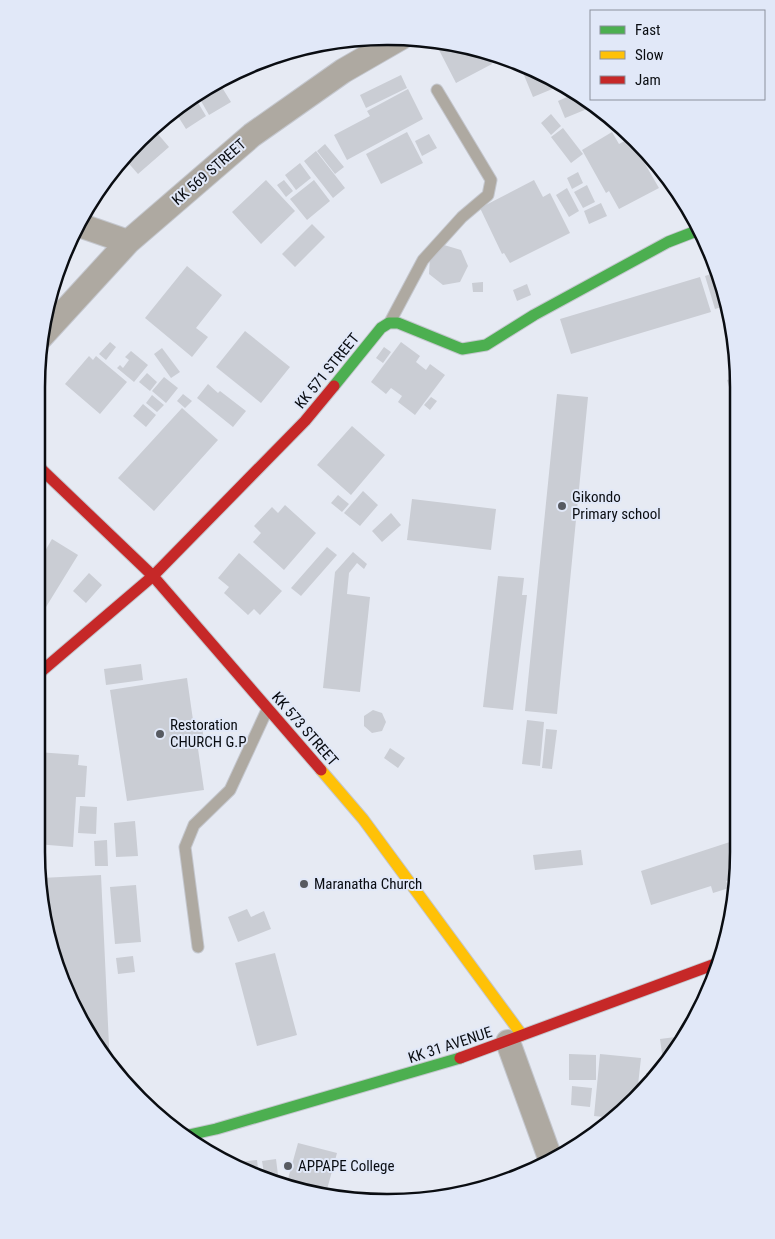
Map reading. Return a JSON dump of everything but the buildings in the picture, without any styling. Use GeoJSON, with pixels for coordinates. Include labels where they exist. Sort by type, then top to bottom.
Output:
{"type":"FeatureCollection","features":[{"type":"Feature","properties":{"kind":"street","name":"KK 569 STREET"},"geometry":{"type":"LineString","coordinates":[[51,325],[128,242],[252,135],[343,71],[388,45]]}},
{"type":"Feature","properties":{"kind":"street"},"geometry":{"type":"LineString","coordinates":[[85,227],[128,242]]}},
{"type":"Feature","properties":{"kind":"street"},"geometry":{"type":"LineString","coordinates":[[389,323],[398,323],[462,349],[486,345],[568,296],[668,242],[693,232]]}},
{"type":"Feature","properties":{"kind":"street","name":"KK 571 STREET"},"geometry":{"type":"LineString","coordinates":[[45,668],[153,576],[305,421],[381,328],[389,323]]}},
{"type":"Feature","properties":{"kind":"street","name":"KK 573 STREET"},"geometry":{"type":"LineString","coordinates":[[45,473],[153,576],[363,819],[515,1038]]}},
{"type":"Feature","properties":{"kind":"street","name":"KK 31 AVENUE"},"geometry":{"type":"LineString","coordinates":[[194,1134],[425,1070],[711,966]]}},
{"type":"Feature","properties":{"kind":"street"},"geometry":{"type":"LineString","coordinates":[[515,1038],[549,1154]]}},
{"type":"Feature","properties":{"kind":"lane"},"geometry":{"type":"LineString","coordinates":[[389,323],[422,260],[462,217],[488,194],[491,180],[437,90]]}},
{"type":"Feature","properties":{"kind":"lane"},"geometry":{"type":"LineString","coordinates":[[198,947],[185,847],[194,825],[230,790],[268,709]]}},
{"type":"Feature","properties":{"kind":"traffic: fast"},"geometry":{"type":"LineString","coordinates":[[334,386],[381,328],[389,323],[398,323],[462,349],[486,345],[534,315],[668,242],[693,232]]}},
{"type":"Feature","properties":{"kind":"traffic: fast"},"geometry":{"type":"LineString","coordinates":[[194,1134],[460,1058]]}},
{"type":"Feature","properties":{"kind":"traffic: slow"},"geometry":{"type":"LineString","coordinates":[[321,770],[363,819],[522,1035]]}},
{"type":"Feature","properties":{"kind":"traffic: jam"},"geometry":{"type":"LineString","coordinates":[[45,668],[153,576],[305,421],[334,386]]}},
{"type":"Feature","properties":{"kind":"traffic: jam"},"geometry":{"type":"LineString","coordinates":[[45,473],[153,576],[321,770]]}},
{"type":"Feature","properties":{"kind":"traffic: jam"},"geometry":{"type":"LineString","coordinates":[[460,1058],[711,966]]}},
{"type":"Feature","properties":{"kind":"place","name":"Gikondo Primary school"},"geometry":{"type":"Point","coordinates":[562,506]}},
{"type":"Feature","properties":{"kind":"place","name":"Restoration CHURCH G.P"},"geometry":{"type":"Point","coordinates":[160,734]}},
{"type":"Feature","properties":{"kind":"place","name":"Maranatha Church"},"geometry":{"type":"Point","coordinates":[304,884]}},
{"type":"Feature","properties":{"kind":"place","name":"APPAPE College"},"geometry":{"type":"Point","coordinates":[288,1166]}}]}
